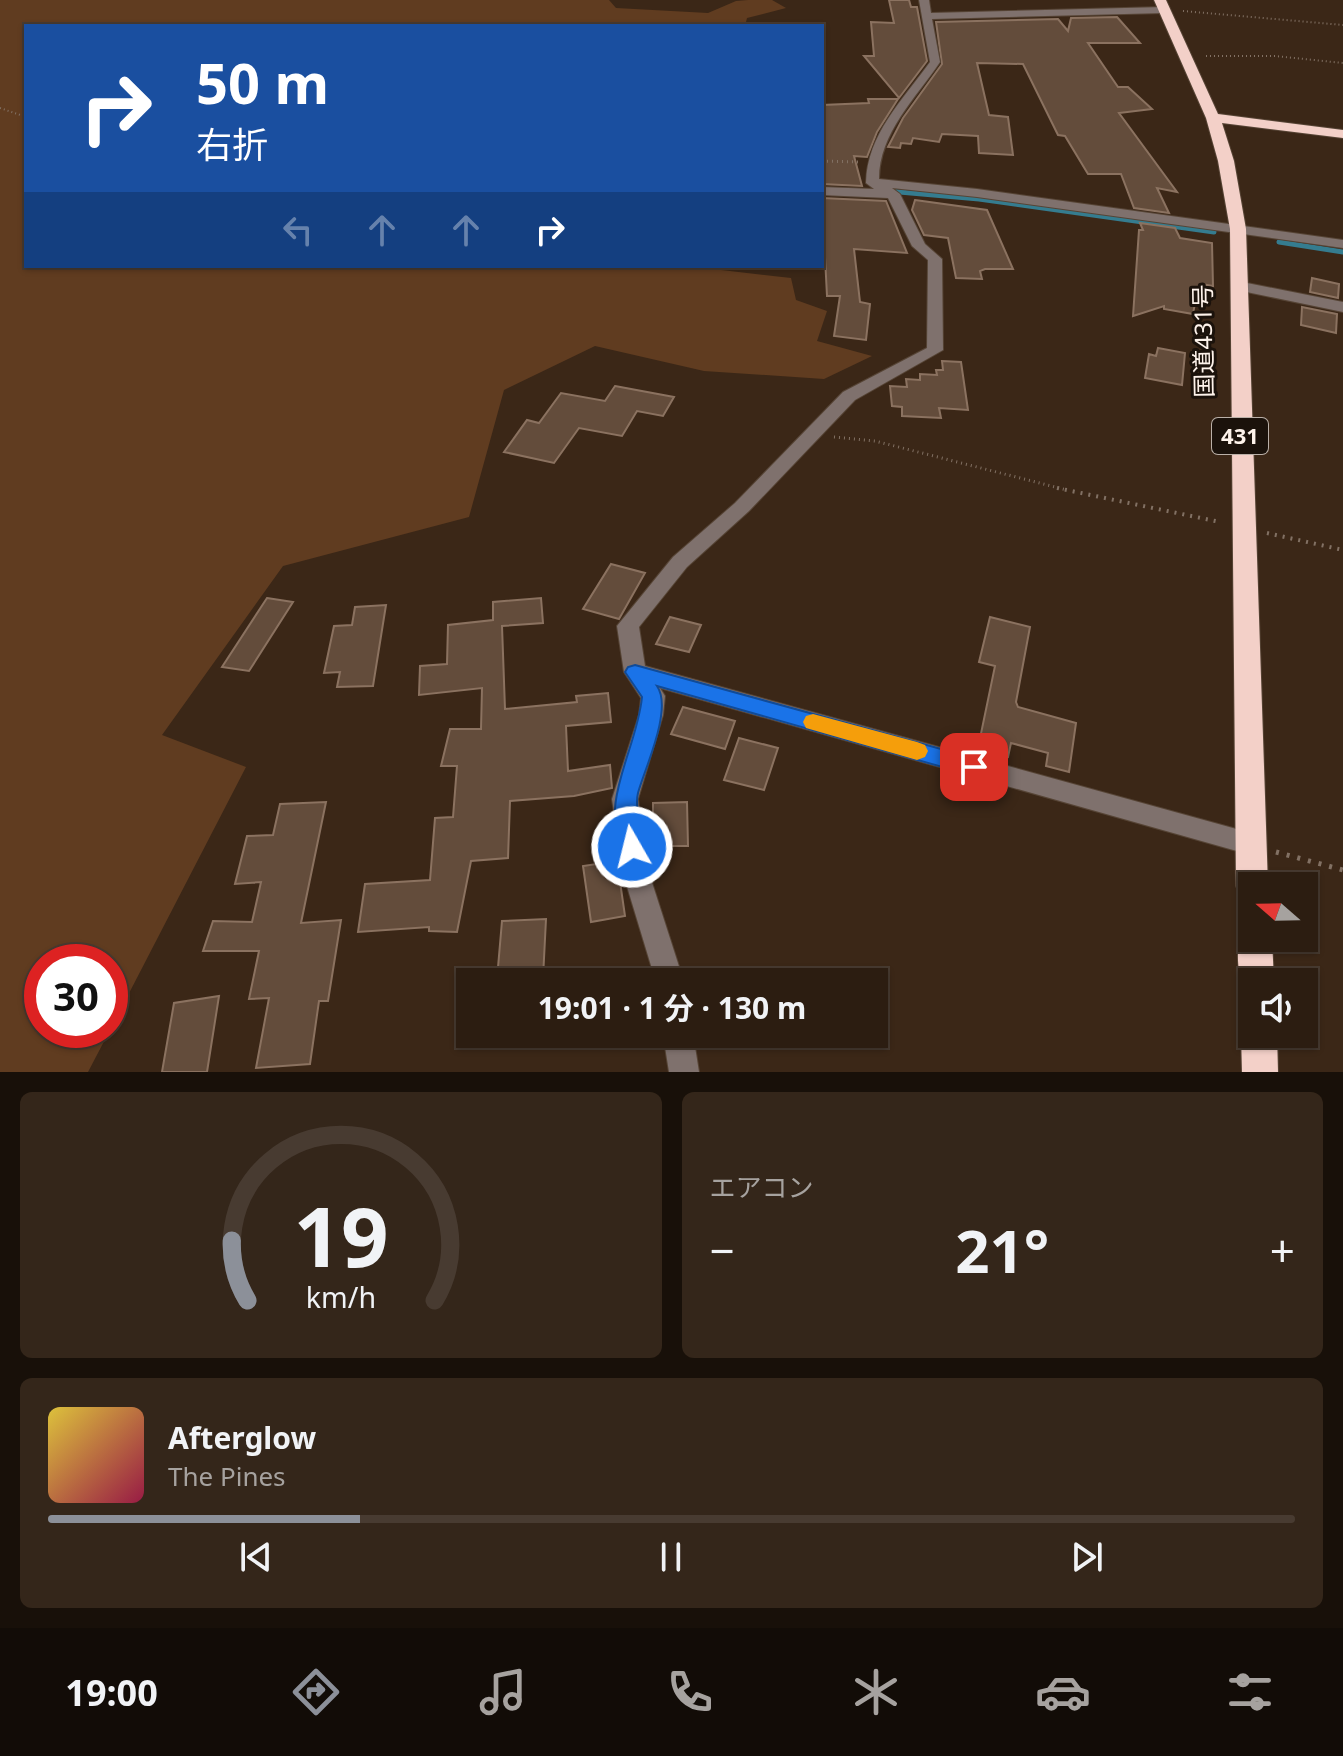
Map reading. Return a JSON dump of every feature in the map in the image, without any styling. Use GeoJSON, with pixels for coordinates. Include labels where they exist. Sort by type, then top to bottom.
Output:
{"type":"FeatureCollection","features":[{"type":"Feature","properties":{"kind":"highway","name":"国道431号"},"geometry":{"type":"LineString","coordinates":[[1162,5],[1213,118],[1226,161],[1237,235],[1252,872]]}},
{"type":"Feature","properties":{"kind":"highway"},"geometry":{"type":"LineString","coordinates":[[1213,118],[1343,134]]}},
{"type":"Feature","properties":{"kind":"highway"},"geometry":{"type":"LineString","coordinates":[[1259,1048],[1260,1072]]}},
{"type":"Feature","properties":{"kind":"street"},"geometry":{"type":"LineString","coordinates":[[872,183],[873,162],[895,114],[935,62],[924,0]]}},
{"type":"Feature","properties":{"kind":"street"},"geometry":{"type":"LineString","coordinates":[[928,16],[1162,5]]}},
{"type":"Feature","properties":{"kind":"street"},"geometry":{"type":"LineString","coordinates":[[872,183],[977,193],[1237,235]]}},
{"type":"Feature","properties":{"kind":"street"},"geometry":{"type":"LineString","coordinates":[[666,968],[635,870],[625,799],[651,715],[653,696],[635,672],[628,626],[680,562],[742,507],[849,396],[935,350],[935,259],[919,246],[893,194],[872,183]]}},
{"type":"Feature","properties":{"kind":"street"},"geometry":{"type":"LineString","coordinates":[[824,191],[893,194],[1237,235],[1343,244]]}},
{"type":"Feature","properties":{"kind":"street"},"geometry":{"type":"LineString","coordinates":[[1237,286],[1343,307]]}},
{"type":"Feature","properties":{"kind":"street"},"geometry":{"type":"LineString","coordinates":[[635,672],[1251,844]]}},
{"type":"Feature","properties":{"kind":"street"},"geometry":{"type":"LineString","coordinates":[[680,1048],[684,1072]]}},
{"type":"Feature","properties":{"kind":"path"},"geometry":{"type":"LineString","coordinates":[[1162,5],[1343,25]]}},
{"type":"Feature","properties":{"kind":"path"},"geometry":{"type":"LineString","coordinates":[[1183,56],[1275,56],[1343,63]]}},
{"type":"Feature","properties":{"kind":"path"},"geometry":{"type":"LineString","coordinates":[[0,108],[24,116]]}},
{"type":"Feature","properties":{"kind":"path"},"geometry":{"type":"LineString","coordinates":[[824,161],[873,162]]}},
{"type":"Feature","properties":{"kind":"path"},"geometry":{"type":"LineString","coordinates":[[809,435],[875,441],[1019,480],[1343,550]]}},
{"type":"Feature","properties":{"kind":"path"},"geometry":{"type":"LineString","coordinates":[[1251,844],[1343,870]]}},
{"type":"Feature","properties":{"kind":"shaded area"},"geometry":{"type":"Polygon","coordinates":[[[0,0],[609,0],[616,8],[708,13],[736,1],[772,0],[786,8],[747,18],[746,24],[24,24],[24,268],[704,268],[791,278],[796,300],[827,311],[817,341],[872,356],[824,379],[704,371],[595,346],[504,390],[469,517],[283,566],[162,735],[246,767],[128,995],[128,944],[24,944],[24,1048],[101,1048],[88,1072],[0,1072],[0,0]]]}},
{"type":"Feature","properties":{"kind":"building"},"geometry":{"type":"Polygon","coordinates":[[[889,0],[909,0],[911,7],[917,7],[927,61],[899,98],[864,56],[874,56],[871,22],[894,23],[889,0]]]}},
{"type":"Feature","properties":{"kind":"building"},"geometry":{"type":"Polygon","coordinates":[[[1117,17],[1140,43],[1088,43],[1118,87],[1128,87],[1152,109],[1119,113],[1177,192],[1157,188],[1169,213],[1134,208],[1121,174],[1088,174],[1065,136],[1058,135],[1023,64],[977,63],[989,115],[1008,117],[1013,155],[979,153],[978,136],[942,134],[939,142],[913,138],[911,144],[901,143],[900,148],[888,147],[903,118],[942,64],[936,22],[1058,19],[1068,31],[1071,18],[1117,17]]]}},
{"type":"Feature","properties":{"kind":"building"},"geometry":{"type":"Polygon","coordinates":[[[868,99],[898,99],[877,132],[867,157],[854,156],[862,186],[824,184],[824,105],[869,103],[868,99]]]}},
{"type":"Feature","properties":{"kind":"building"},"geometry":{"type":"Polygon","coordinates":[[[824,198],[886,201],[907,253],[854,249],[860,302],[870,304],[866,340],[834,336],[840,296],[827,296],[824,198]]]}},
{"type":"Feature","properties":{"kind":"building"},"geometry":{"type":"Polygon","coordinates":[[[915,200],[987,210],[1013,269],[985,269],[980,271],[982,279],[956,278],[948,238],[924,235],[912,210],[915,200]]]}},
{"type":"Feature","properties":{"kind":"building"},"geometry":{"type":"Polygon","coordinates":[[[1140,223],[1175,228],[1180,238],[1212,243],[1213,286],[1207,285],[1207,305],[1195,303],[1193,314],[1164,309],[1164,306],[1133,316],[1139,230],[1143,230],[1140,223]]]}},
{"type":"Feature","properties":{"kind":"building"},"geometry":{"type":"Polygon","coordinates":[[[1312,278],[1339,284],[1338,298],[1310,292],[1312,278]]]}},
{"type":"Feature","properties":{"kind":"building"},"geometry":{"type":"Polygon","coordinates":[[[1302,307],[1337,314],[1336,333],[1301,325],[1302,307]]]}},
{"type":"Feature","properties":{"kind":"building"},"geometry":{"type":"Polygon","coordinates":[[[1158,348],[1185,353],[1182,385],[1145,378],[1149,354],[1156,356],[1158,348]]]}},
{"type":"Feature","properties":{"kind":"building"},"geometry":{"type":"Polygon","coordinates":[[[942,361],[961,362],[968,410],[939,408],[941,418],[902,416],[902,407],[892,406],[890,386],[907,387],[906,379],[920,380],[920,374],[937,375],[936,370],[943,370],[942,361]]]}},
{"type":"Feature","properties":{"kind":"building"},"geometry":{"type":"Polygon","coordinates":[[[615,386],[674,397],[663,416],[637,411],[622,436],[579,428],[554,463],[504,452],[527,420],[539,423],[561,393],[605,401],[615,386]]]}},
{"type":"Feature","properties":{"kind":"building"},"geometry":{"type":"Polygon","coordinates":[[[611,564],[645,573],[619,619],[583,609],[611,564]]]}},
{"type":"Feature","properties":{"kind":"building"},"geometry":{"type":"Polygon","coordinates":[[[267,598],[293,602],[249,671],[222,667],[267,598]]]}},
{"type":"Feature","properties":{"kind":"building"},"geometry":{"type":"Polygon","coordinates":[[[541,598],[543,623],[502,626],[505,709],[577,702],[576,696],[608,693],[611,722],[566,726],[568,771],[610,765],[612,788],[574,796],[510,801],[508,858],[471,861],[457,932],[429,931],[429,927],[358,932],[365,884],[430,880],[435,818],[453,817],[457,766],[441,766],[450,729],[481,729],[482,688],[419,695],[420,666],[447,664],[448,625],[493,620],[493,602],[541,598]]]}},
{"type":"Feature","properties":{"kind":"building"},"geometry":{"type":"Polygon","coordinates":[[[386,605],[373,686],[337,687],[340,672],[324,673],[334,626],[352,625],[355,607],[386,605]]]}},
{"type":"Feature","properties":{"kind":"building"},"geometry":{"type":"Polygon","coordinates":[[[670,617],[701,625],[689,652],[656,644],[670,617]]]}},
{"type":"Feature","properties":{"kind":"building"},"geometry":{"type":"Polygon","coordinates":[[[990,617],[1030,627],[1016,702],[1018,707],[1076,723],[1069,772],[1046,766],[1048,753],[1011,743],[1008,757],[978,748],[995,666],[979,662],[990,617]]]}},
{"type":"Feature","properties":{"kind":"building"},"geometry":{"type":"Polygon","coordinates":[[[683,707],[735,721],[725,749],[671,734],[683,707]]]}},
{"type":"Feature","properties":{"kind":"building"},"geometry":{"type":"Polygon","coordinates":[[[739,738],[778,748],[764,790],[724,780],[739,738]]]}},
{"type":"Feature","properties":{"kind":"building"},"geometry":{"type":"Polygon","coordinates":[[[326,802],[301,923],[341,920],[328,1001],[319,1001],[310,1064],[256,1068],[269,998],[249,999],[259,951],[203,951],[213,921],[252,922],[261,882],[235,884],[247,836],[273,835],[280,804],[326,802]]]}},
{"type":"Feature","properties":{"kind":"building"},"geometry":{"type":"Polygon","coordinates":[[[687,802],[688,846],[653,846],[653,803],[687,802]]]}},
{"type":"Feature","properties":{"kind":"building"},"geometry":{"type":"Polygon","coordinates":[[[617,861],[625,916],[591,922],[583,866],[617,861]]]}},
{"type":"Feature","properties":{"kind":"building"},"geometry":{"type":"Polygon","coordinates":[[[546,919],[544,968],[498,968],[502,921],[546,919]]]}},
{"type":"Feature","properties":{"kind":"building"},"geometry":{"type":"Polygon","coordinates":[[[219,996],[207,1072],[162,1072],[174,1003],[219,996]]]}},
{"type":"Feature","properties":{"kind":"waterway"},"geometry":{"type":"LineString","coordinates":[[888,191],[979,199],[1214,232]]}},
{"type":"Feature","properties":{"kind":"waterway"},"geometry":{"type":"LineString","coordinates":[[1279,242],[1343,252]]}},
{"type":"Feature","properties":{"kind":"slow traffic"},"geometry":{"type":"LineString","coordinates":[[813,722],[917,751]]}},
{"type":"Feature","properties":{"kind":"route"},"geometry":{"type":"LineString","coordinates":[[632,847],[625,799],[651,715],[653,696],[635,672],[974,767]]}}]}
